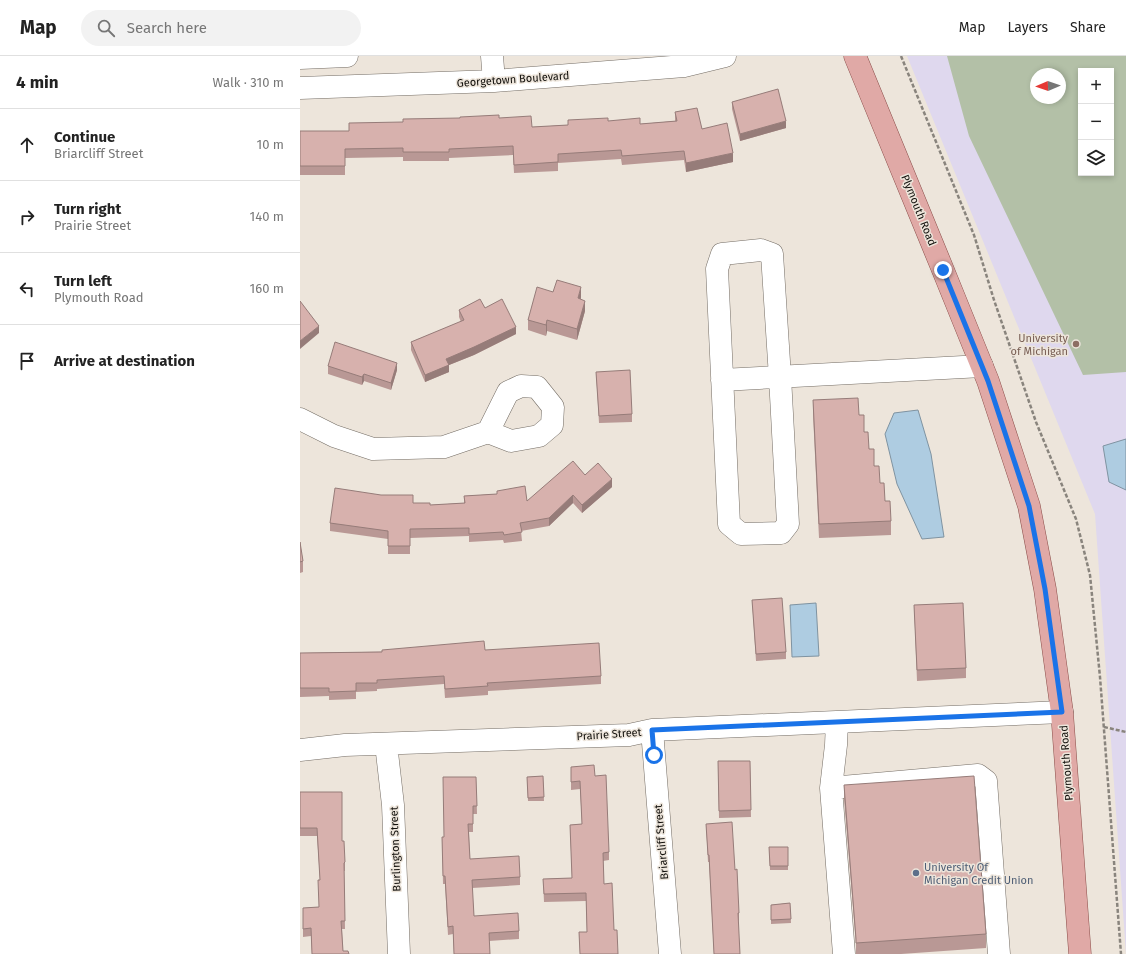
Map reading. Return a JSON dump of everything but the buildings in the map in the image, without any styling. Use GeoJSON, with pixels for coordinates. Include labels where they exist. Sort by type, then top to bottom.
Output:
{"type":"FeatureCollection","features":[{"type":"Feature","properties":{"kind":"main road","name":"Plymouth Road"},"geometry":{"type":"LineString","coordinates":[[855,56],[988,381],[1029,506],[1045,589],[1062,712],[1080,954]]}},
{"type":"Feature","properties":{"kind":"street"},"geometry":{"type":"LineString","coordinates":[[300,58],[347,56]]}},
{"type":"Feature","properties":{"kind":"street"},"geometry":{"type":"LineString","coordinates":[[492,56],[494,81]]}},
{"type":"Feature","properties":{"kind":"street","name":"Georgetown Boulevard"},"geometry":{"type":"LineString","coordinates":[[300,88],[494,81],[684,66],[725,56]]}},
{"type":"Feature","properties":{"kind":"street"},"geometry":{"type":"LineString","coordinates":[[761,250],[772,254],[788,524],[781,533],[741,534],[729,524],[722,380],[717,269],[722,254],[761,250]]}},
{"type":"Feature","properties":{"kind":"street"},"geometry":{"type":"LineString","coordinates":[[722,380],[982,366]]}},
{"type":"Feature","properties":{"kind":"street"},"geometry":{"type":"LineString","coordinates":[[300,419],[334,436],[373,449],[444,447],[488,432]]}},
{"type":"Feature","properties":{"kind":"street","name":"Prairie Street"},"geometry":{"type":"LineString","coordinates":[[300,750],[345,745],[629,735],[652,730],[1062,712]]}},
{"type":"Feature","properties":{"kind":"street"},"geometry":{"type":"LineString","coordinates":[[837,722],[831,788],[844,954]]}},
{"type":"Feature","properties":{"kind":"street","name":"Briarcliff Street"},"geometry":{"type":"LineString","coordinates":[[652,730],[670,954]]}},
{"type":"Feature","properties":{"kind":"street","name":"Burlington Street"},"geometry":{"type":"LineString","coordinates":[[386,744],[393,805],[399,954]]}},
{"type":"Feature","properties":{"kind":"street"},"geometry":{"type":"LineString","coordinates":[[831,788],[978,775],[986,781],[999,954]]}},
{"type":"Feature","properties":{"kind":"path"},"geometry":{"type":"LineString","coordinates":[[901,56],[974,235],[994,300],[1036,422],[1076,519],[1090,575],[1100,677],[1121,954]]}},
{"type":"Feature","properties":{"kind":"path"},"geometry":{"type":"LineString","coordinates":[[1104,728],[1126,732]]}},
{"type":"Feature","properties":{"kind":"shaded area","name":"University of Michigan"},"geometry":{"type":"Polygon","coordinates":[[[907,56],[1126,56],[1126,954],[1095,514],[907,56]]]}},
{"type":"Feature","properties":{"kind":"green space"},"geometry":{"type":"Polygon","coordinates":[[[947,56],[1126,56],[1126,372],[1083,375],[969,136],[947,56]]]}},
{"type":"Feature","properties":{"kind":"water"},"geometry":{"type":"Polygon","coordinates":[[[918,410],[931,454],[944,537],[922,539],[897,484],[885,434],[894,413],[918,410]]]}},
{"type":"Feature","properties":{"kind":"water"},"geometry":{"type":"Polygon","coordinates":[[[1126,439],[1126,490],[1109,482],[1103,446],[1126,439]]]}},
{"type":"Feature","properties":{"kind":"water"},"geometry":{"type":"Polygon","coordinates":[[[816,603],[819,656],[792,657],[790,605],[816,603]]]}},
{"type":"Feature","properties":{"kind":"place","name":"University of Michigan"},"geometry":{"type":"Point","coordinates":[1076,344]}},
{"type":"Feature","properties":{"kind":"place","name":"University Of Michigan Credit Union"},"geometry":{"type":"Point","coordinates":[916,873]}},
{"type":"Feature","properties":{"kind":"route"},"geometry":{"type":"LineString","coordinates":[[654,755],[652,730],[1062,712],[1045,589],[1029,506],[988,381],[943,270]]}}]}
